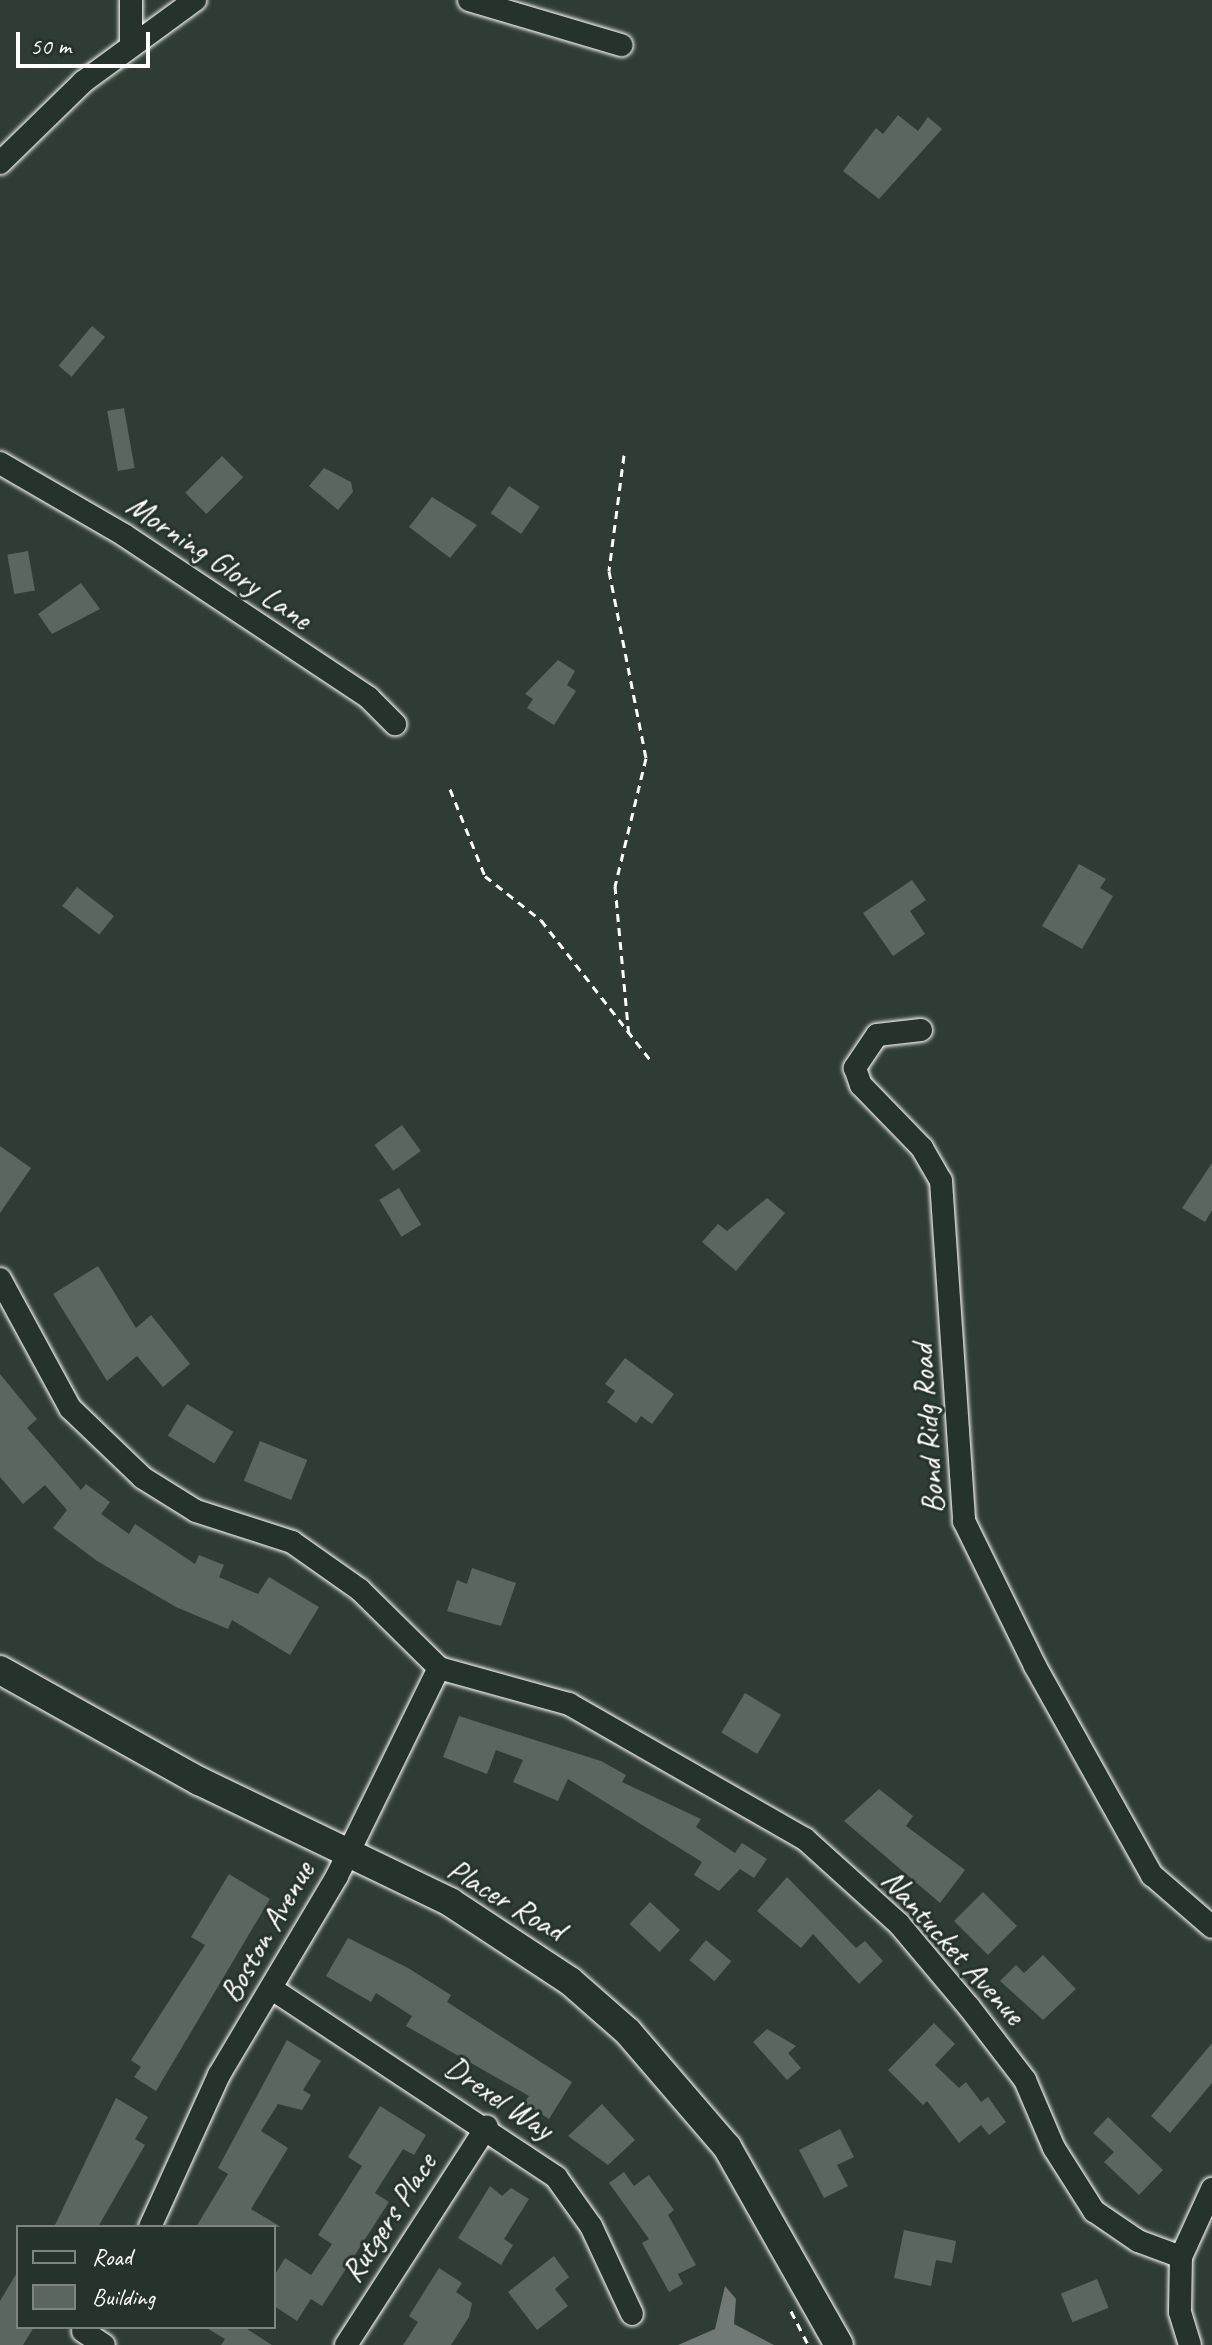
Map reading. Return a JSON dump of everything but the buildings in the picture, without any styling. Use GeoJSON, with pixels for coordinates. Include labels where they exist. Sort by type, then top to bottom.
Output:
{"type":"FeatureCollection","features":[{"type":"Feature","properties":{"kind":"main road","name":"Placer Road"},"geometry":{"type":"LineString","coordinates":[[0,1670],[199,1781],[349,1852],[481,1920],[553,1968],[628,2032],[727,2147],[839,2345]]}},
{"type":"Feature","properties":{"kind":"street"},"geometry":{"type":"LineString","coordinates":[[131,0],[131,46]]}},
{"type":"Feature","properties":{"kind":"street"},"geometry":{"type":"LineString","coordinates":[[0,163],[63,99],[195,0]]}},
{"type":"Feature","properties":{"kind":"street"},"geometry":{"type":"LineString","coordinates":[[469,0],[621,45]]}},
{"type":"Feature","properties":{"kind":"street","name":"Morning Glory Lane"},"geometry":{"type":"LineString","coordinates":[[0,463],[124,535],[369,698],[395,724]]}},
{"type":"Feature","properties":{"kind":"street","name":"Bond Ridg Road"},"geometry":{"type":"LineString","coordinates":[[921,1030],[877,1035],[855,1068],[861,1085],[922,1148],[941,1181],[964,1521],[1035,1666],[1152,1875],[1212,1927]]}},
{"type":"Feature","properties":{"kind":"street"},"geometry":{"type":"LineString","coordinates":[[0,1279],[70,1408],[117,1459],[196,1511],[292,1542],[360,1590],[439,1668]]}},
{"type":"Feature","properties":{"kind":"street","name":"Boston Avenue"},"geometry":{"type":"LineString","coordinates":[[151,2225],[219,2075],[272,1989],[349,1852],[439,1668]]}},
{"type":"Feature","properties":{"kind":"street","name":"Nantucket Avenue"},"geometry":{"type":"LineString","coordinates":[[439,1668],[569,1704],[805,1839],[899,1924],[969,2007],[1025,2080],[1054,2148],[1094,2211],[1138,2241],[1181,2257]]}},
{"type":"Feature","properties":{"kind":"street","name":"Drexel Way"},"geometry":{"type":"LineString","coordinates":[[272,1989],[487,2126],[574,2198],[632,2314]]}},
{"type":"Feature","properties":{"kind":"street","name":"Rutgers Place"},"geometry":{"type":"LineString","coordinates":[[346,2345],[487,2126]]}},
{"type":"Feature","properties":{"kind":"street"},"geometry":{"type":"LineString","coordinates":[[1190,2345],[1180,2312],[1181,2257],[1212,2189]]}},
{"type":"Feature","properties":{"kind":"street"},"geometry":{"type":"LineString","coordinates":[[81,2334],[104,2345]]}},
{"type":"Feature","properties":{"kind":"path"},"geometry":{"type":"LineString","coordinates":[[624,455],[609,571],[646,758],[615,886],[629,1036]]}},
{"type":"Feature","properties":{"kind":"path"},"geometry":{"type":"LineString","coordinates":[[450,789],[485,876],[541,920],[615,1007],[629,1036],[652,1062]]}},
{"type":"Feature","properties":{"kind":"shaded area"},"geometry":{"type":"Polygon","coordinates":[[[725,2286],[736,2299],[734,2324],[774,2345],[678,2345],[715,2329],[725,2286]]]}}]}
